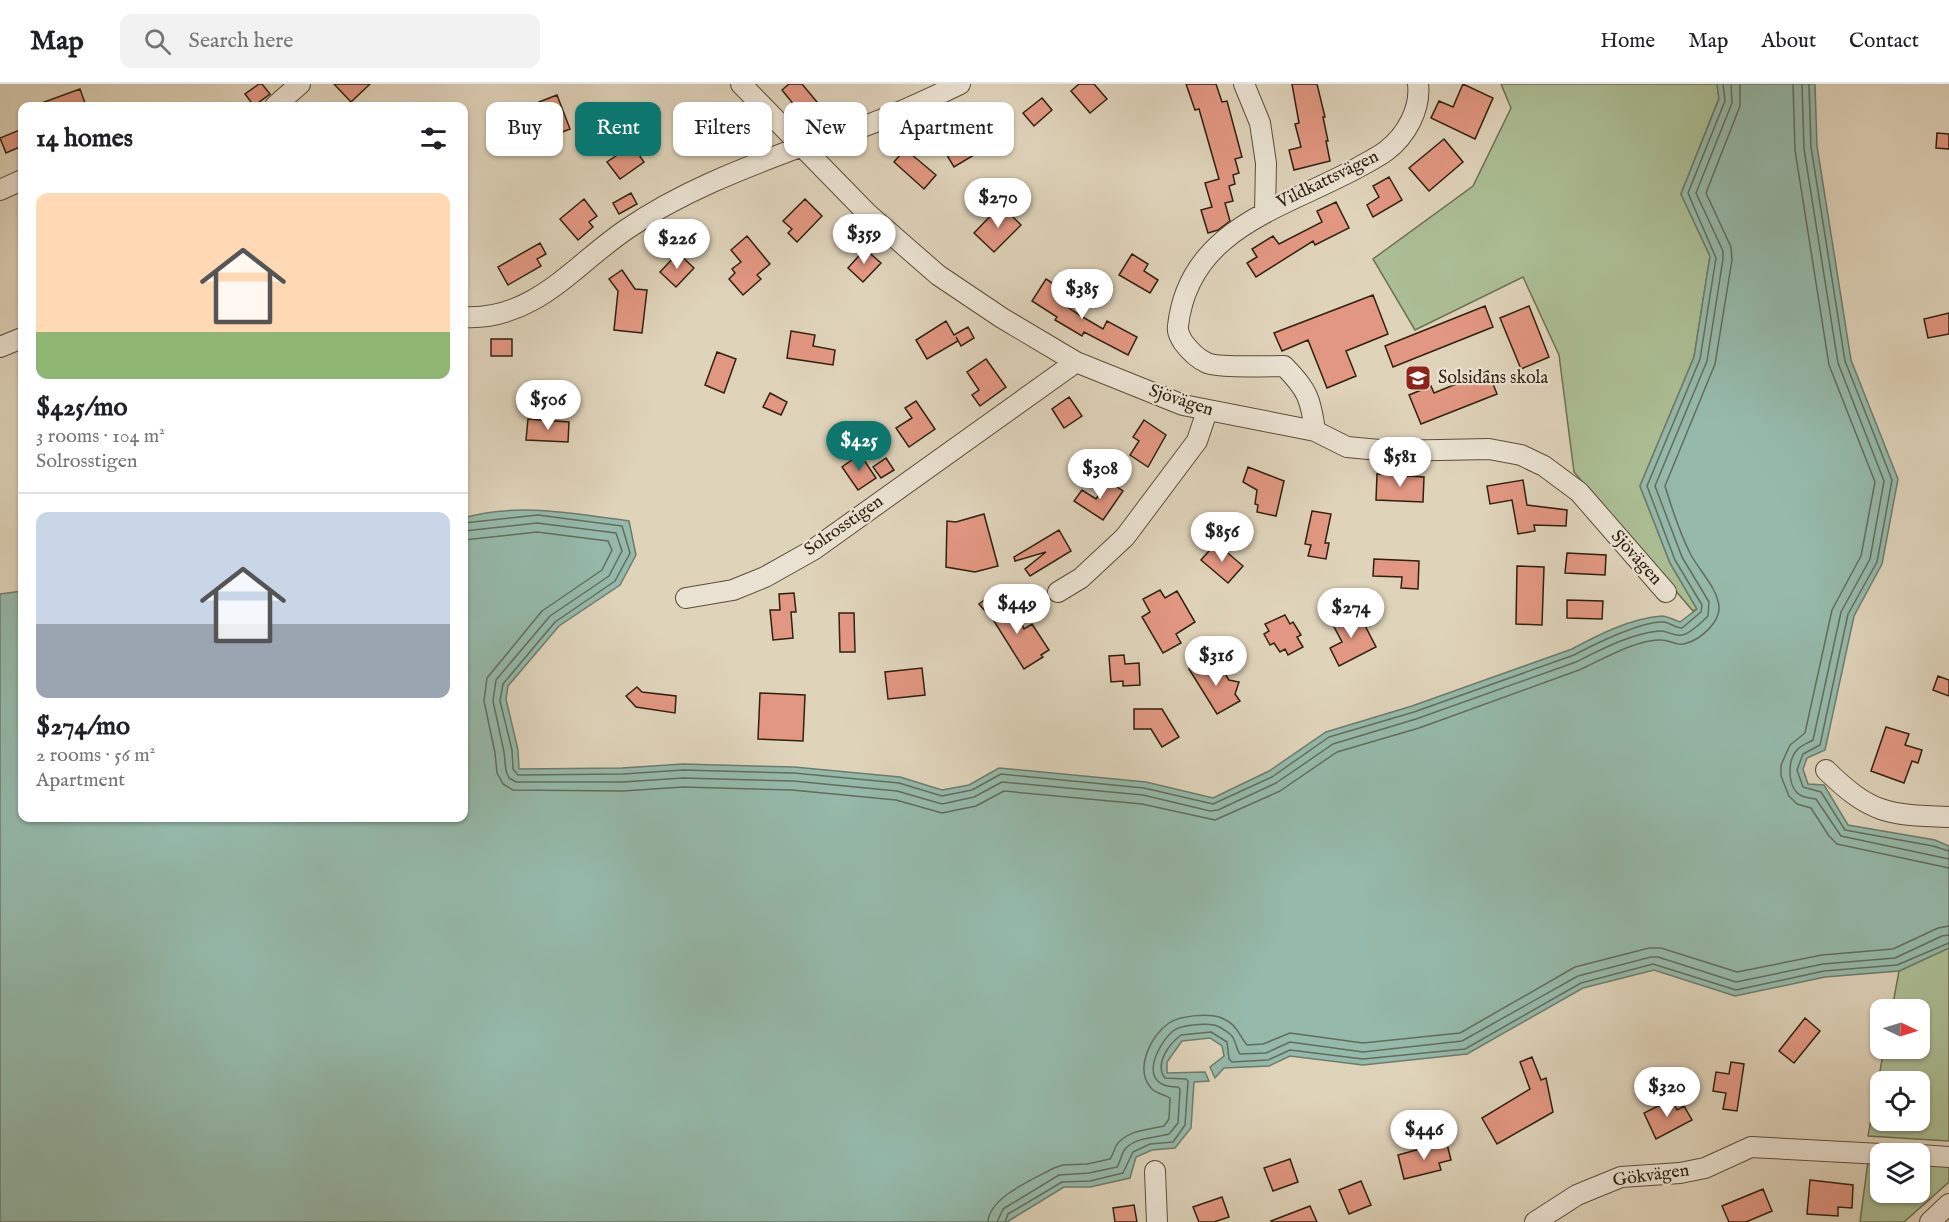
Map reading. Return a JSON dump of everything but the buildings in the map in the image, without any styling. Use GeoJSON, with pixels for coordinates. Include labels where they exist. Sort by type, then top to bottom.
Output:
{"type":"FeatureCollection","features":[{"type":"Feature","properties":{"kind":"street"},"geometry":{"type":"LineString","coordinates":[[280,102],[300,84]]}},
{"type":"Feature","properties":{"kind":"street","name":"Sjövägen"},"geometry":{"type":"LineString","coordinates":[[741,84],[784,128]]}},
{"type":"Feature","properties":{"kind":"street"},"geometry":{"type":"LineString","coordinates":[[867,125],[960,84]]}},
{"type":"Feature","properties":{"kind":"street","name":"Vildkattsvägen"},"geometry":{"type":"LineString","coordinates":[[1244,84],[1260,123],[1266,163],[1264,212]]}},
{"type":"Feature","properties":{"kind":"street","name":"Vildkattsvägen"},"geometry":{"type":"LineString","coordinates":[[1315,431],[1313,413],[1303,385],[1284,366],[1208,364],[1189,350],[1177,332],[1180,303],[1195,271],[1224,240],[1264,212],[1336,180],[1387,151],[1410,124],[1417,101],[1418,84]]}},
{"type":"Feature","properties":{"kind":"street"},"geometry":{"type":"LineString","coordinates":[[468,317],[494,315],[522,305],[550,291],[628,229],[699,189],[784,153]]}},
{"type":"Feature","properties":{"kind":"street","name":"Sjövägen"},"geometry":{"type":"LineString","coordinates":[[811,156],[867,213],[938,275],[1002,318],[1076,362],[1183,405],[1315,431],[1347,447],[1390,451],[1489,449],[1521,455],[1544,466],[1579,492],[1666,592]]}},
{"type":"Feature","properties":{"kind":"street"},"geometry":{"type":"LineString","coordinates":[[0,190],[18,182]]}},
{"type":"Feature","properties":{"kind":"street"},"geometry":{"type":"LineString","coordinates":[[0,346],[18,339]]}},
{"type":"Feature","properties":{"kind":"street","name":"Solrosstigen"},"geometry":{"type":"LineString","coordinates":[[686,598],[733,590],[765,577],[813,550],[1076,362]]}},
{"type":"Feature","properties":{"kind":"street"},"geometry":{"type":"LineString","coordinates":[[1058,592],[1081,578],[1125,537],[1197,441],[1208,411]]}},
{"type":"Feature","properties":{"kind":"street"},"geometry":{"type":"LineString","coordinates":[[1826,770],[1848,791],[1871,807],[1899,814],[1949,817]]}},
{"type":"Feature","properties":{"kind":"street","name":"Gökvägen"},"geometry":{"type":"LineString","coordinates":[[1535,1222],[1577,1195],[1621,1177],[1680,1173],[1705,1168],[1751,1147],[1870,1153]]}},
{"type":"Feature","properties":{"kind":"street"},"geometry":{"type":"LineString","coordinates":[[1930,1155],[1949,1156]]}},
{"type":"Feature","properties":{"kind":"street"},"geometry":{"type":"LineString","coordinates":[[1155,1171],[1157,1222]]}},
{"type":"Feature","properties":{"kind":"street"},"geometry":{"type":"LineString","coordinates":[[1930,1222],[1949,1204]]}},
{"type":"Feature","properties":{"kind":"shaded area"},"geometry":{"type":"Polygon","coordinates":[[[1501,84],[1717,84],[1719,98],[1681,194],[1710,256],[1694,357],[1640,486],[1670,563],[1697,609],[1693,611],[1574,472],[1559,355],[1523,277],[1415,330],[1373,259],[1473,186],[1511,108],[1501,84]]]}},
{"type":"Feature","properties":{"kind":"shaded area"},"geometry":{"type":"Polygon","coordinates":[[[1949,948],[1949,1141],[1868,1136],[1870,1125],[1870,1131],[1930,1131],[1930,1071],[1880,1071],[1882,1059],[1930,1059],[1930,999],[1894,999],[1899,971],[1949,948]]]}},
{"type":"Feature","properties":{"kind":"shaded area"},"geometry":{"type":"Polygon","coordinates":[[[1868,1161],[1870,1161],[1870,1203],[1925,1203],[1904,1222],[1860,1222],[1868,1161]]]}},
{"type":"Feature","properties":{"kind":"shaded area"},"geometry":{"type":"Polygon","coordinates":[[[1930,1162],[1949,1163],[1949,1182],[1930,1199],[1930,1162]]]}},
{"type":"Feature","properties":{"kind":"water"},"geometry":{"type":"Polygon","coordinates":[[[1717,84],[1815,84],[1817,146],[1851,360],[1898,479],[1882,564],[1854,616],[1825,750],[1807,758],[1803,769],[1808,784],[1824,785],[1848,825],[1935,840],[1949,846],[1949,948],[1899,971],[1825,977],[1735,996],[1654,970],[1583,988],[1467,1054],[1363,1065],[1290,1056],[1269,1066],[1224,1068],[1215,1078],[1210,1067],[1224,1056],[1222,1046],[1210,1038],[1182,1041],[1167,1062],[1167,1073],[1205,1072],[1209,1081],[1194,1082],[1191,1128],[1175,1148],[1152,1150],[1136,1157],[1130,1178],[1090,1187],[1064,1187],[1007,1222],[0,1222],[0,594],[18,592],[18,822],[468,822],[468,517],[484,513],[525,510],[629,521],[636,555],[620,585],[559,626],[508,686],[506,699],[518,750],[519,769],[622,768],[683,764],[794,767],[900,777],[942,790],[969,785],[999,768],[1146,782],[1213,798],[1269,771],[1326,732],[1412,706],[1572,649],[1604,633],[1639,620],[1662,616],[1680,622],[1697,609],[1670,563],[1640,486],[1694,357],[1710,256],[1681,194],[1719,99],[1717,84]]]}},
{"type":"Feature","properties":{"kind":"place","name":"Solsidans skola"},"geometry":{"type":"Point","coordinates":[1418,378]}}]}
